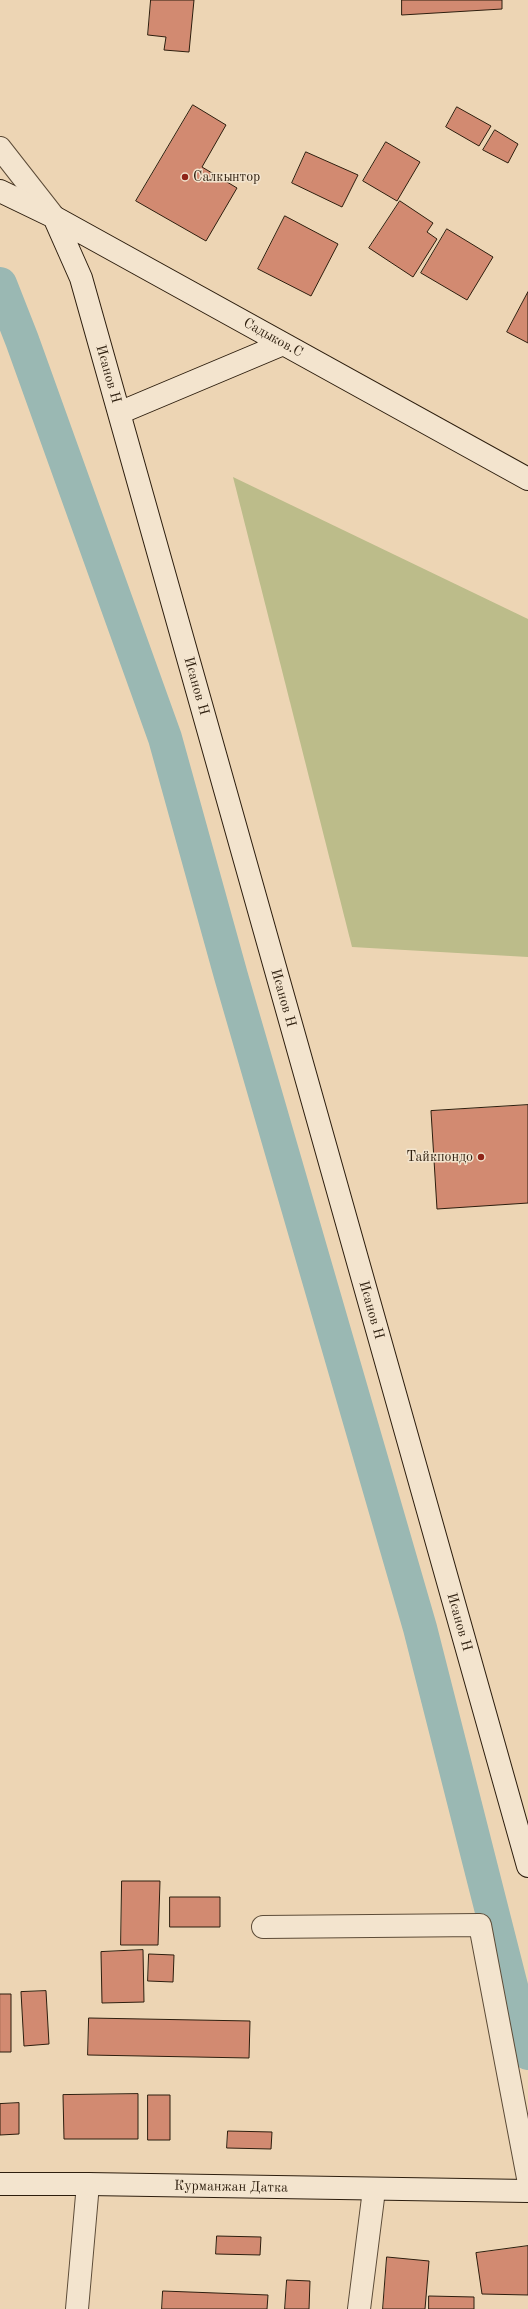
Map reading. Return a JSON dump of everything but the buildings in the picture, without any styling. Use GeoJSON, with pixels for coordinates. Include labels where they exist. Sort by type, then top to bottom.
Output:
{"type":"FeatureCollection","features":[{"type":"Feature","properties":{"kind":"street","name":"Исанов Н"},"geometry":{"type":"LineString","coordinates":[[0,148],[54,217],[81,278],[528,1866]]}},
{"type":"Feature","properties":{"kind":"street","name":"Садыков.С"},"geometry":{"type":"LineString","coordinates":[[8,195],[54,217],[528,479]]}},
{"type":"Feature","properties":{"kind":"street"},"geometry":{"type":"LineString","coordinates":[[119,413],[284,344]]}},
{"type":"Feature","properties":{"kind":"street"},"geometry":{"type":"LineString","coordinates":[[263,1927],[480,1925],[528,2178]]}},
{"type":"Feature","properties":{"kind":"street","name":"Курманжан Датка"},"geometry":{"type":"LineString","coordinates":[[0,2184],[88,2184],[528,2192]]}},
{"type":"Feature","properties":{"kind":"street"},"geometry":{"type":"LineString","coordinates":[[76,2309],[88,2184]]}},
{"type":"Feature","properties":{"kind":"street"},"geometry":{"type":"LineString","coordinates":[[359,2309],[374,2190]]}},
{"type":"Feature","properties":{"kind":"green space"},"geometry":{"type":"Polygon","coordinates":[[[233,477],[528,619],[528,957],[352,947],[233,477]]]}},
{"type":"Feature","properties":{"kind":"waterway"},"geometry":{"type":"LineString","coordinates":[[0,284],[22,340],[165,738],[231,976],[420,1628],[528,2053]]}},
{"type":"Feature","properties":{"kind":"place","name":"Салкынтор"},"geometry":{"type":"Point","coordinates":[185,177]}},
{"type":"Feature","properties":{"kind":"place","name":"Тайкпондо"},"geometry":{"type":"Point","coordinates":[481,1157]}}]}
